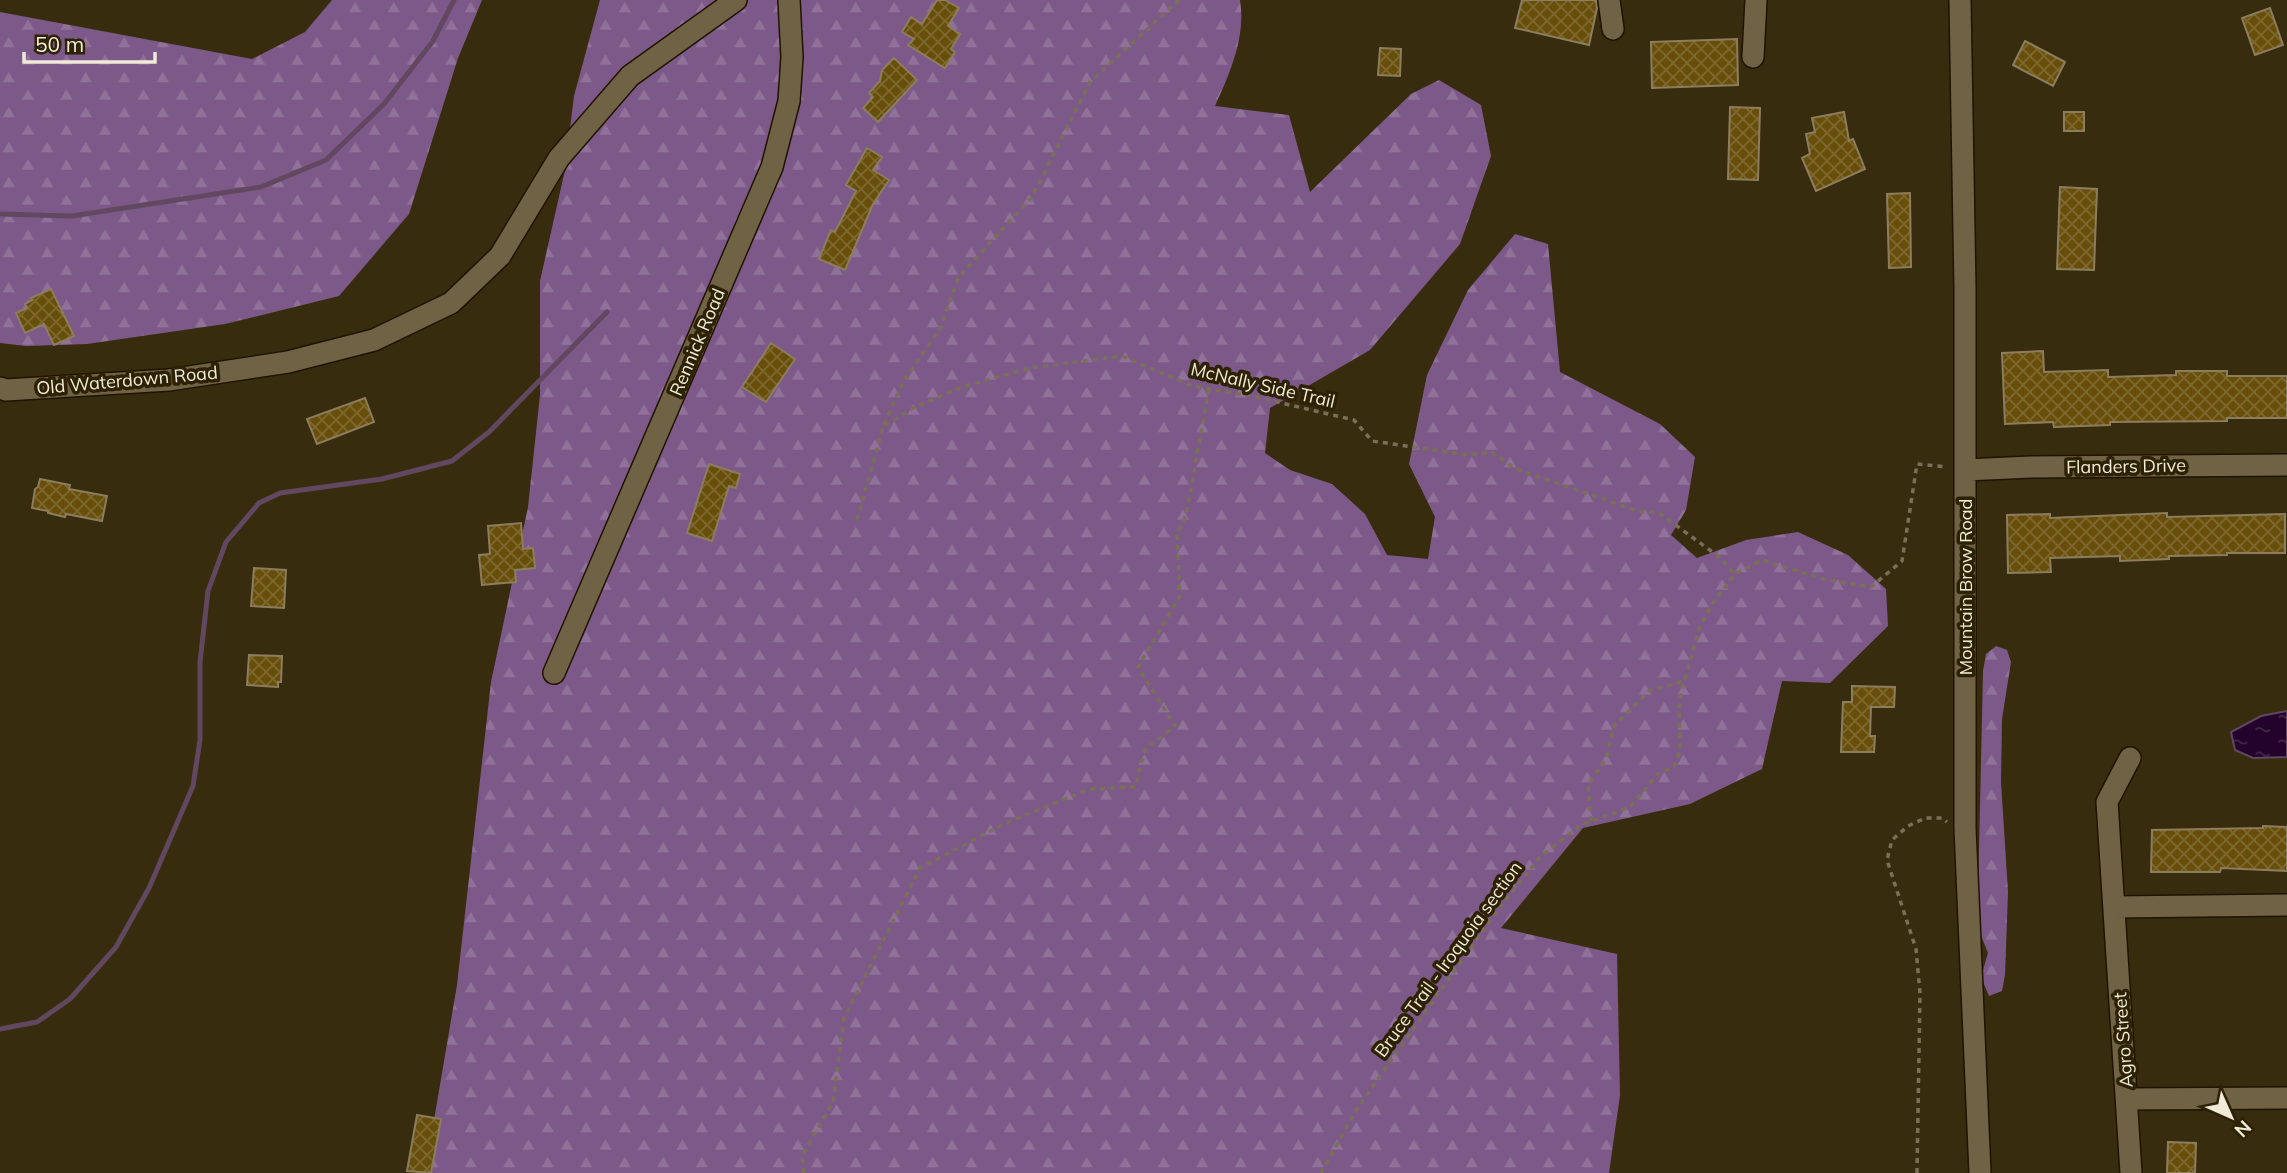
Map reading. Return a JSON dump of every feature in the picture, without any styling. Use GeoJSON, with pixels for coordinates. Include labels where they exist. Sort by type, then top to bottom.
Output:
{"type":"FeatureCollection","features":[{"type":"Feature","properties":{"kind":"street","name":"Old Waterdown Road"},"geometry":{"type":"LineString","coordinates":[[0,388],[6,390],[169,380],[288,362],[374,340],[451,303],[500,256],[559,158],[630,76],[736,0]]}},
{"type":"Feature","properties":{"kind":"street","name":"Rennick Road"},"geometry":{"type":"LineString","coordinates":[[554,673],[772,167],[789,101],[792,57],[789,0]]}},
{"type":"Feature","properties":{"kind":"street"},"geometry":{"type":"LineString","coordinates":[[1609,0],[1613,29]]}},
{"type":"Feature","properties":{"kind":"street"},"geometry":{"type":"LineString","coordinates":[[1753,57],[1756,0]]}},
{"type":"Feature","properties":{"kind":"street","name":"Mountain Brow Road"},"geometry":{"type":"LineString","coordinates":[[1960,0],[1965,289],[1965,828],[1980,1173]]}},
{"type":"Feature","properties":{"kind":"street","name":"Flanders Drive"},"geometry":{"type":"LineString","coordinates":[[1965,470],[2287,465]]}},
{"type":"Feature","properties":{"kind":"street","name":"Agro Street"},"geometry":{"type":"LineString","coordinates":[[2130,758],[2108,802],[2131,1173]]}},
{"type":"Feature","properties":{"kind":"street"},"geometry":{"type":"LineString","coordinates":[[2114,907],[2287,905]]}},
{"type":"Feature","properties":{"kind":"street"},"geometry":{"type":"LineString","coordinates":[[2127,1099],[2287,1097]]}},
{"type":"Feature","properties":{"kind":"path"},"geometry":{"type":"LineString","coordinates":[[857,520],[883,427],[902,382],[940,330],[958,278],[1032,197],[1090,82],[1179,0]]}},
{"type":"Feature","properties":{"kind":"path","name":"McNally Side Trail"},"geometry":{"type":"LineString","coordinates":[[883,427],[913,408],[962,387],[1030,368],[1122,356],[1193,386],[1256,397],[1354,420],[1372,441],[1468,455],[1492,452],[1516,469],[1638,511],[1659,513],[1718,555],[1735,574]]}},
{"type":"Feature","properties":{"kind":"path"},"geometry":{"type":"LineString","coordinates":[[804,1173],[802,1156],[833,1102],[844,1018],[920,868],[1006,823],[1090,789],[1135,787],[1145,750],[1175,726],[1138,667],[1180,596],[1177,535],[1185,515],[1209,389]]}},
{"type":"Feature","properties":{"kind":"path"},"geometry":{"type":"LineString","coordinates":[[1735,574],[1762,560],[1824,579],[1871,587],[1902,561],[1917,464],[1930,464]]}},
{"type":"Feature","properties":{"kind":"path","name":"Bruce Trail - Iroquoia section"},"geometry":{"type":"LineString","coordinates":[[1321,1173],[1358,1107],[1519,882],[1540,857],[1581,825],[1630,807],[1660,773],[1674,767],[1680,751],[1679,700],[1700,626],[1712,604],[1735,574]]}},
{"type":"Feature","properties":{"kind":"path"},"geometry":{"type":"LineString","coordinates":[[1591,821],[1588,784],[1606,759],[1614,726],[1649,691],[1684,681]]}},
{"type":"Feature","properties":{"kind":"path"},"geometry":{"type":"LineString","coordinates":[[1917,1173],[1920,992],[1916,949],[1887,860],[1892,840],[1908,826],[1925,818],[1942,818],[1953,826],[1965,828]]}},
{"type":"Feature","properties":{"kind":"green space"},"geometry":{"type":"Polygon","coordinates":[[[332,0],[482,0],[458,58],[409,214],[339,296],[225,324],[87,344],[26,346],[0,343],[0,12],[252,59],[305,32],[332,0]]]}},
{"type":"Feature","properties":{"kind":"green space"},"geometry":{"type":"Polygon","coordinates":[[[600,0],[1240,0],[1239,41],[1215,106],[1289,115],[1310,192],[1411,94],[1439,80],[1481,105],[1491,156],[1460,244],[1370,350],[1270,408],[1265,453],[1290,470],[1332,484],[1365,514],[1387,555],[1428,559],[1435,517],[1409,464],[1427,375],[1468,290],[1515,234],[1548,244],[1560,372],[1660,424],[1695,457],[1686,510],[1671,535],[1697,558],[1746,540],[1798,532],[1848,555],[1886,589],[1888,626],[1830,683],[1782,681],[1762,769],[1690,804],[1583,828],[1501,928],[1617,954],[1620,1095],[1609,1173],[425,1173],[457,985],[491,682],[528,507],[540,395],[540,281],[565,170],[574,96],[600,0]]]}},
{"type":"Feature","properties":{"kind":"green space"},"geometry":{"type":"Polygon","coordinates":[[[1996,646],[2007,650],[2011,662],[2002,719],[2001,782],[2008,892],[2005,975],[2002,991],[1989,996],[1981,977],[1988,953],[1980,933],[1978,897],[1983,671],[1986,654],[1996,646]]]}},
{"type":"Feature","properties":{"kind":"water"},"geometry":{"type":"Polygon","coordinates":[[[2287,711],[2287,757],[2253,758],[2235,750],[2231,732],[2261,716],[2287,711]]]}},
{"type":"Feature","properties":{"kind":"building"},"geometry":{"type":"Polygon","coordinates":[[[937,0],[945,0],[959,8],[948,26],[960,34],[951,49],[955,52],[945,68],[908,45],[914,39],[902,32],[911,17],[922,24],[937,0]]]}},
{"type":"Feature","properties":{"kind":"building"},"geometry":{"type":"Polygon","coordinates":[[[1522,0],[1596,0],[1597,8],[1589,45],[1515,28],[1522,0]]]}},
{"type":"Feature","properties":{"kind":"building"},"geometry":{"type":"Polygon","coordinates":[[[2270,8],[2283,45],[2255,55],[2242,18],[2270,8]]]}},
{"type":"Feature","properties":{"kind":"building"},"geometry":{"type":"Polygon","coordinates":[[[1737,39],[1738,85],[1652,88],[1651,42],[1737,39]]]}},
{"type":"Feature","properties":{"kind":"building"},"geometry":{"type":"Polygon","coordinates":[[[2025,41],[2065,62],[2053,86],[2013,65],[2025,41]]]}},
{"type":"Feature","properties":{"kind":"building"},"geometry":{"type":"Polygon","coordinates":[[[1380,48],[1401,49],[1400,76],[1378,75],[1380,48]]]}},
{"type":"Feature","properties":{"kind":"building"},"geometry":{"type":"Polygon","coordinates":[[[894,58],[917,80],[878,122],[863,108],[873,97],[869,93],[880,81],[882,70],[894,58]]]}},
{"type":"Feature","properties":{"kind":"building"},"geometry":{"type":"Polygon","coordinates":[[[1730,107],[1760,108],[1758,180],[1728,179],[1730,107]]]}},
{"type":"Feature","properties":{"kind":"building"},"geometry":{"type":"Polygon","coordinates":[[[1844,112],[1849,141],[1853,139],[1865,169],[1816,191],[1802,158],[1810,154],[1806,134],[1815,132],[1812,118],[1844,112]]]}},
{"type":"Feature","properties":{"kind":"building"},"geometry":{"type":"Polygon","coordinates":[[[2064,112],[2084,112],[2084,131],[2064,131],[2064,112]]]}},
{"type":"Feature","properties":{"kind":"building"},"geometry":{"type":"Polygon","coordinates":[[[867,148],[882,157],[873,170],[889,180],[873,204],[845,270],[819,259],[831,230],[835,232],[856,191],[846,185],[867,148]]]}},
{"type":"Feature","properties":{"kind":"building"},"geometry":{"type":"Polygon","coordinates":[[[2060,187],[2097,189],[2094,270],[2057,269],[2060,187]]]}},
{"type":"Feature","properties":{"kind":"building"},"geometry":{"type":"Polygon","coordinates":[[[1910,193],[1911,267],[1889,268],[1887,194],[1910,193]]]}},
{"type":"Feature","properties":{"kind":"building"},"geometry":{"type":"Polygon","coordinates":[[[51,289],[74,336],[54,345],[44,324],[25,333],[16,313],[27,308],[25,304],[32,300],[31,298],[51,289]]]}},
{"type":"Feature","properties":{"kind":"building"},"geometry":{"type":"Polygon","coordinates":[[[771,343],[795,359],[766,402],[742,387],[771,343]]]}},
{"type":"Feature","properties":{"kind":"building"},"geometry":{"type":"Polygon","coordinates":[[[2043,351],[2044,372],[2108,370],[2108,377],[2176,375],[2176,371],[2227,371],[2227,376],[2287,376],[2287,418],[2110,422],[2110,425],[2054,427],[2053,422],[2005,424],[2002,353],[2043,351]]]}},
{"type":"Feature","properties":{"kind":"building"},"geometry":{"type":"Polygon","coordinates":[[[365,398],[374,422],[317,444],[307,419],[365,398]]]}},
{"type":"Feature","properties":{"kind":"building"},"geometry":{"type":"Polygon","coordinates":[[[709,464],[740,474],[736,488],[729,486],[712,541],[687,533],[709,464]]]}},
{"type":"Feature","properties":{"kind":"building"},"geometry":{"type":"Polygon","coordinates":[[[40,479],[70,485],[69,489],[107,496],[102,521],[66,514],[65,517],[32,508],[35,489],[40,479]]]}},
{"type":"Feature","properties":{"kind":"building"},"geometry":{"type":"Polygon","coordinates":[[[2167,513],[2167,517],[2285,514],[2285,553],[2227,553],[2120,561],[2120,556],[2050,558],[2051,572],[2008,573],[2007,515],[2050,514],[2050,518],[2167,513]]]}},
{"type":"Feature","properties":{"kind":"building"},"geometry":{"type":"Polygon","coordinates":[[[521,523],[523,549],[533,548],[535,568],[515,570],[516,582],[482,585],[479,555],[490,554],[488,526],[521,523]]]}},
{"type":"Feature","properties":{"kind":"building"},"geometry":{"type":"Polygon","coordinates":[[[254,568],[286,570],[284,608],[251,606],[254,568]]]}},
{"type":"Feature","properties":{"kind":"building"},"geometry":{"type":"Polygon","coordinates":[[[249,655],[282,656],[281,682],[278,682],[278,687],[247,685],[249,655]]]}},
{"type":"Feature","properties":{"kind":"building"},"geometry":{"type":"Polygon","coordinates":[[[1852,686],[1895,687],[1894,707],[1871,707],[1870,736],[1875,736],[1874,752],[1841,752],[1843,702],[1852,702],[1852,686]]]}},
{"type":"Feature","properties":{"kind":"building"},"geometry":{"type":"Polygon","coordinates":[[[2287,827],[2287,871],[2221,868],[2220,872],[2151,872],[2152,830],[2287,827]]]}},
{"type":"Feature","properties":{"kind":"building"},"geometry":{"type":"Polygon","coordinates":[[[417,1115],[441,1119],[431,1173],[407,1171],[417,1115]]]}},
{"type":"Feature","properties":{"kind":"building"},"geometry":{"type":"Polygon","coordinates":[[[2168,1142],[2196,1143],[2195,1173],[2167,1173],[2168,1142]]]}},
{"type":"Feature","properties":{"kind":"waterway"},"geometry":{"type":"LineString","coordinates":[[0,214],[72,216],[261,187],[326,160],[384,104],[433,41],[454,0]]}},
{"type":"Feature","properties":{"kind":"waterway"},"geometry":{"type":"LineString","coordinates":[[0,1029],[37,1022],[70,999],[116,947],[149,888],[193,786],[200,740],[200,662],[208,591],[226,542],[259,503],[280,493],[382,479],[452,461],[489,432],[607,312]]}}]}
